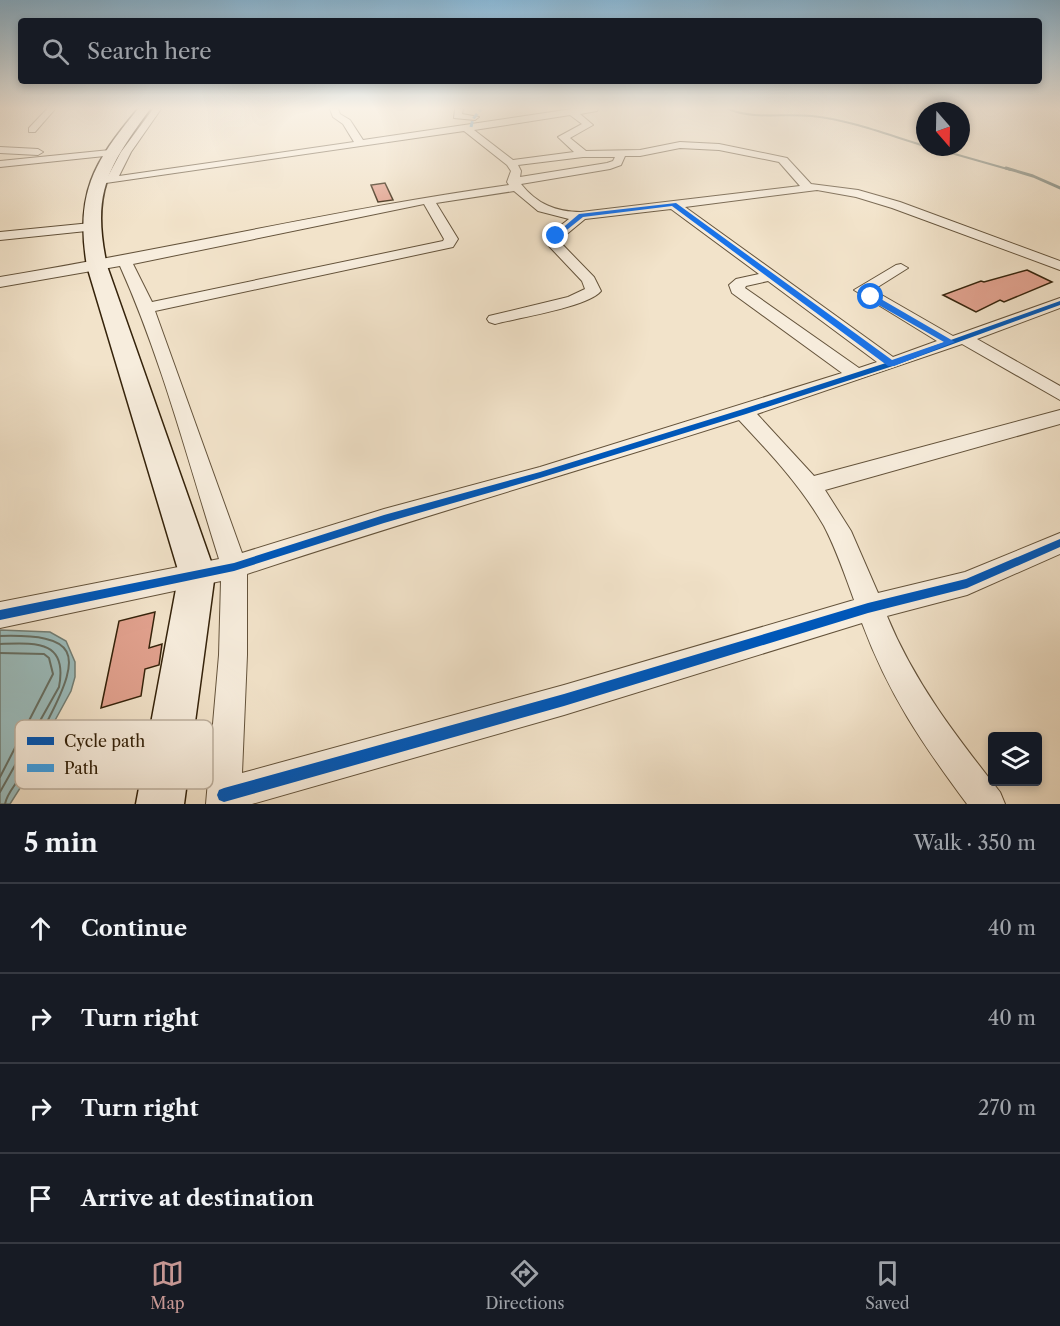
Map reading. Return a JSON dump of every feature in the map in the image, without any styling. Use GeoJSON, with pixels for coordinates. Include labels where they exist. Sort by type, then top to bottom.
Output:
{"type":"FeatureCollection","features":[{"type":"Feature","properties":{"kind":"street"},"geometry":{"type":"LineString","coordinates":[[121,147],[106,172],[90,216],[91,227],[111,264],[146,308],[179,399],[234,567],[234,655],[223,799],[564,700],[868,608],[967,584],[1060,543]]}},
{"type":"Feature","properties":{"kind":"street"},"geometry":{"type":"LineString","coordinates":[[106,172],[130,147]]}},
{"type":"Feature","properties":{"kind":"street"},"geometry":{"type":"LineString","coordinates":[[0,150],[18,149],[51,155],[76,156],[106,172],[337,147]]}},
{"type":"Feature","properties":{"kind":"street"},"geometry":{"type":"LineString","coordinates":[[496,147],[516,171],[515,184],[528,199],[546,211],[561,216],[581,216],[807,187],[827,188],[879,200],[1060,266]]}},
{"type":"Feature","properties":{"kind":"street"},"geometry":{"type":"LineString","coordinates":[[574,147],[583,154]]}},
{"type":"Feature","properties":{"kind":"street"},"geometry":{"type":"LineString","coordinates":[[510,163],[583,154],[621,154],[670,147]]}},
{"type":"Feature","properties":{"kind":"street"},"geometry":{"type":"LineString","coordinates":[[702,147],[738,149],[783,160],[807,187]]}},
{"type":"Feature","properties":{"kind":"street"},"geometry":{"type":"LineString","coordinates":[[3,284],[610,166],[617,163],[621,154]]}},
{"type":"Feature","properties":{"kind":"street"},"geometry":{"type":"LineString","coordinates":[[0,164],[76,156]]}},
{"type":"Feature","properties":{"kind":"street"},"geometry":{"type":"LineString","coordinates":[[146,308],[448,244],[451,239],[428,200]]}},
{"type":"Feature","properties":{"kind":"street"},"geometry":{"type":"LineString","coordinates":[[673,204],[891,364]]}},
{"type":"Feature","properties":{"kind":"street"},"geometry":{"type":"LineString","coordinates":[[495,319],[573,300],[592,291],[589,280],[553,243],[556,236],[581,216]]}},
{"type":"Feature","properties":{"kind":"street"},"geometry":{"type":"LineString","coordinates":[[0,236],[91,227]]}},
{"type":"Feature","properties":{"kind":"street"},"geometry":{"type":"LineString","coordinates":[[111,264],[197,573],[173,720]]}},
{"type":"Feature","properties":{"kind":"street"},"geometry":{"type":"LineString","coordinates":[[901,268],[862,290],[957,340],[1051,381],[1060,394]]}},
{"type":"Feature","properties":{"kind":"street"},"geometry":{"type":"LineString","coordinates":[[771,276],[741,282],[737,285],[737,290],[857,375]]}},
{"type":"Feature","properties":{"kind":"street"},"geometry":{"type":"LineString","coordinates":[[0,615],[234,567],[384,519],[540,475],[743,412],[891,364],[1060,303]]}},
{"type":"Feature","properties":{"kind":"street"},"geometry":{"type":"LineString","coordinates":[[743,412],[809,486],[841,536],[868,608],[908,694],[988,804]]}},
{"type":"Feature","properties":{"kind":"street"},"geometry":{"type":"LineString","coordinates":[[809,486],[1060,417]]}},
{"type":"Feature","properties":{"kind":"street"},"geometry":{"type":"LineString","coordinates":[[160,804],[162,789]]}},
{"type":"Feature","properties":{"kind":"water"},"geometry":{"type":"Polygon","coordinates":[[[0,630],[50,632],[66,641],[75,662],[75,677],[71,691],[55,720],[15,720],[15,789],[20,789],[10,804],[0,804],[0,630]]]}},
{"type":"Feature","properties":{"kind":"building"},"geometry":{"type":"Polygon","coordinates":[[[385,183],[393,200],[378,202],[371,185],[385,183]]]}},
{"type":"Feature","properties":{"kind":"building"},"geometry":{"type":"Polygon","coordinates":[[[1027,270],[1052,282],[1004,302],[1000,300],[976,312],[943,295],[981,281],[1027,270]]]}},
{"type":"Feature","properties":{"kind":"building"},"geometry":{"type":"Polygon","coordinates":[[[155,612],[149,648],[162,644],[159,665],[145,669],[141,696],[101,708],[119,621],[155,612]]]}},
{"type":"Feature","properties":{"kind":"waterway"},"geometry":{"type":"LineString","coordinates":[[962,156],[1011,170]]}},
{"type":"Feature","properties":{"kind":"waterway"},"geometry":{"type":"LineString","coordinates":[[1006,168],[1033,176],[1060,188]]}},
{"type":"Feature","properties":{"kind":"cycle path"},"geometry":{"type":"LineString","coordinates":[[0,615],[234,567],[384,519],[540,475],[743,412],[891,364],[1060,303]]}},
{"type":"Feature","properties":{"kind":"cycle path"},"geometry":{"type":"LineString","coordinates":[[224,795],[564,700],[868,608],[967,583],[1060,543]]}},
{"type":"Feature","properties":{"kind":"route"},"geometry":{"type":"LineString","coordinates":[[556,236],[581,216],[673,204],[891,364],[951,342],[871,297]]}}]}
